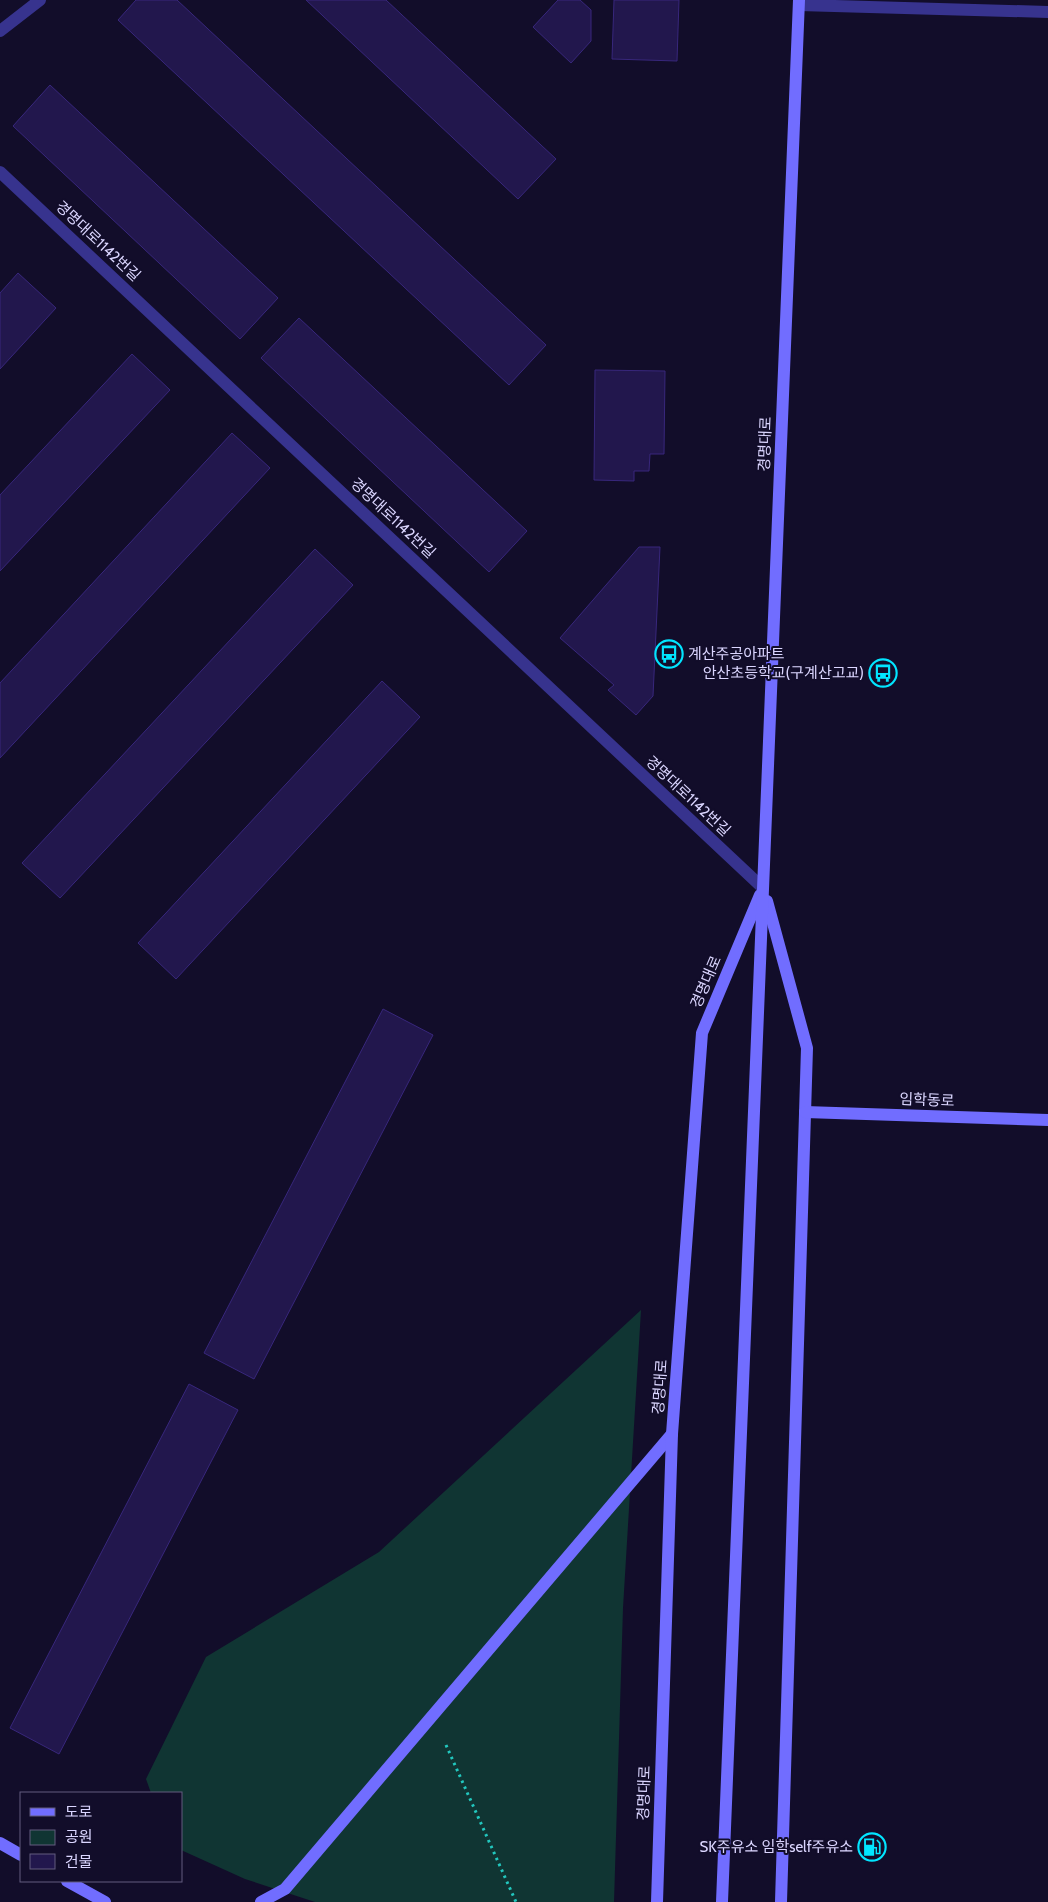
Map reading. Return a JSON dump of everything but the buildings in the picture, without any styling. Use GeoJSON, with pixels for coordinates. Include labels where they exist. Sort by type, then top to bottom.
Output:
{"type":"FeatureCollection","features":[{"type":"Feature","properties":{"kind":"street"},"geometry":{"type":"LineString","coordinates":[[0,31],[40,0]]}},
{"type":"Feature","properties":{"kind":"street"},"geometry":{"type":"LineString","coordinates":[[799,2],[1048,12]]}},
{"type":"Feature","properties":{"kind":"street","name":"경명대로"},"geometry":{"type":"LineString","coordinates":[[722,1902],[799,2]]}},
{"type":"Feature","properties":{"kind":"street","name":"경명대로1142번길"},"geometry":{"type":"LineString","coordinates":[[0,172],[763,888]]}},
{"type":"Feature","properties":{"kind":"street","name":"경명대로"},"geometry":{"type":"LineString","coordinates":[[763,888],[807,1048],[781,1902]]}},
{"type":"Feature","properties":{"kind":"street","name":"경명대로"},"geometry":{"type":"LineString","coordinates":[[657,1902],[672,1434],[702,1033],[763,888]]}},
{"type":"Feature","properties":{"kind":"street","name":"임학동로"},"geometry":{"type":"LineString","coordinates":[[805,1112],[1048,1120]]}},
{"type":"Feature","properties":{"kind":"street"},"geometry":{"type":"LineString","coordinates":[[261,1902],[285,1889],[672,1434]]}},
{"type":"Feature","properties":{"kind":"street"},"geometry":{"type":"LineString","coordinates":[[0,1842],[20,1854]]}},
{"type":"Feature","properties":{"kind":"street"},"geometry":{"type":"LineString","coordinates":[[69,1882],[104,1902]]}},
{"type":"Feature","properties":{"kind":"path"},"geometry":{"type":"LineString","coordinates":[[446,1745],[516,1902]]}},
{"type":"Feature","properties":{"kind":"green space"},"geometry":{"type":"Polygon","coordinates":[[[641,1310],[623,1608],[614,1902],[315,1902],[245,1879],[182,1850],[182,1792],[151,1792],[146,1779],[206,1657],[379,1552],[641,1310]]]}},
{"type":"Feature","properties":{"kind":"place","name":"계산주공아파트"},"geometry":{"type":"Point","coordinates":[669,654]}},
{"type":"Feature","properties":{"kind":"place","name":"안산초등학교(구계산고교)"},"geometry":{"type":"Point","coordinates":[883,673]}},
{"type":"Feature","properties":{"kind":"place","name":"SK주유소 임학self주유소"},"geometry":{"type":"Point","coordinates":[872,1847]}}]}
